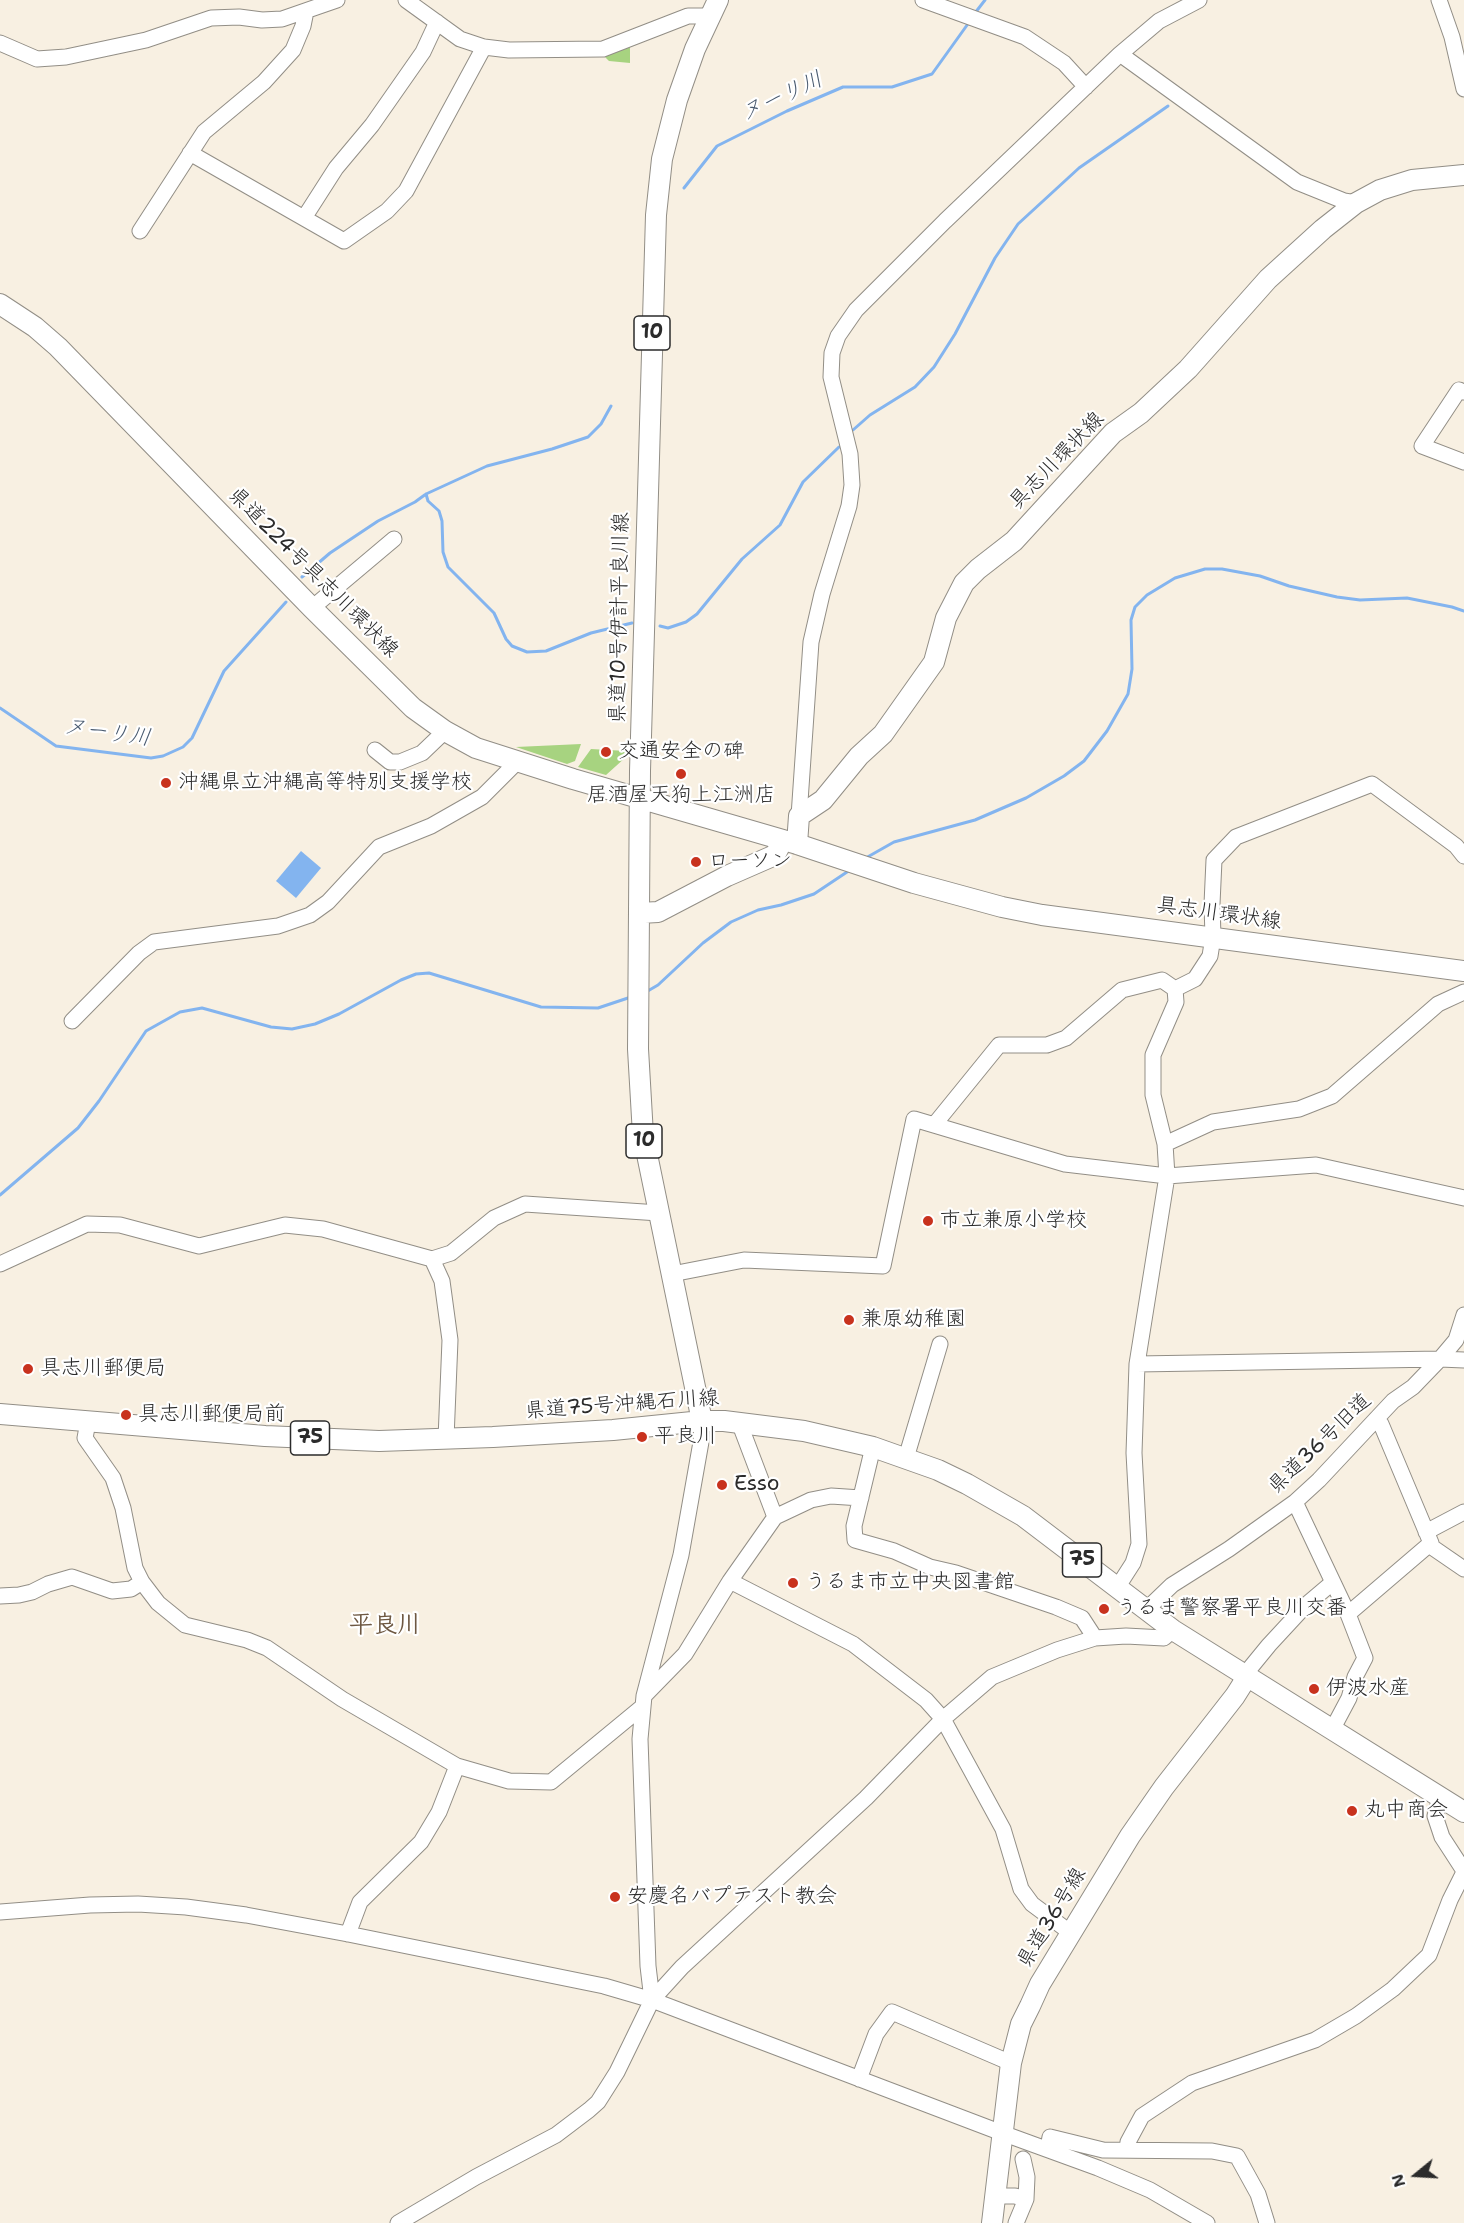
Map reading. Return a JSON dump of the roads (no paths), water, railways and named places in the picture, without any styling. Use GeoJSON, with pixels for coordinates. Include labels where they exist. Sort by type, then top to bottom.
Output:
{"type":"FeatureCollection","features":[{"type":"Feature","properties":{"kind":"main road","name":"県道10号伊計平良川線"},"geometry":{"type":"LineString","coordinates":[[702,1421],[643,1135],[639,1090],[640,798],[656,215],[662,159],[677,100],[695,49],[714,8]]}},
{"type":"Feature","properties":{"kind":"main road","name":"具志川環状線"},"geometry":{"type":"LineString","coordinates":[[799,816],[823,800],[859,756],[883,735],[908,701],[934,662],[946,618],[964,583],[1014,541],[1113,433],[1141,413],[1188,369],[1269,279],[1323,229],[1356,203],[1380,190],[1412,180],[1464,175]]}},
{"type":"Feature","properties":{"kind":"main road","name":"県道224号具志川環状線"},"geometry":{"type":"LineString","coordinates":[[0,304],[36,327],[58,347],[312,608],[413,708],[445,731],[476,748],[640,798]]}},
{"type":"Feature","properties":{"kind":"main road","name":"具志川環状線"},"geometry":{"type":"LineString","coordinates":[[640,798],[790,842],[914,883],[1002,907],[1042,915],[1464,971]]}},
{"type":"Feature","properties":{"kind":"main road"},"geometry":{"type":"LineString","coordinates":[[640,913],[658,912],[727,876],[775,855],[790,842],[799,816]]}},
{"type":"Feature","properties":{"kind":"main road","name":"県道75号沖縄石川線"},"geometry":{"type":"LineString","coordinates":[[2,1419],[88,1422],[266,1436],[380,1441],[613,1430],[702,1421],[739,1422],[804,1431],[873,1447],[906,1458],[967,1484],[1023,1516],[1173,1630],[1464,1812]]}},
{"type":"Feature","properties":{"kind":"main road","name":"県道36号線"},"geometry":{"type":"LineString","coordinates":[[992,2223],[1011,2063],[1021,2024],[1040,1984],[1130,1836],[1247,1677]]}},
{"type":"Feature","properties":{"kind":"street"},"geometry":{"type":"LineString","coordinates":[[0,43],[37,59],[66,57],[146,40],[211,18],[282,19],[337,0]]}},
{"type":"Feature","properties":{"kind":"street"},"geometry":{"type":"LineString","coordinates":[[406,0],[460,39],[484,47],[509,50],[603,49],[714,8]]}},
{"type":"Feature","properties":{"kind":"street"},"geometry":{"type":"LineString","coordinates":[[923,0],[1025,37],[1064,63],[1086,87]]}},
{"type":"Feature","properties":{"kind":"street"},"geometry":{"type":"LineString","coordinates":[[799,816],[811,642],[822,594],[849,506],[852,485],[850,454],[831,377],[832,353],[836,341],[848,319],[945,220],[1120,54],[1159,21],[1199,0]]}},
{"type":"Feature","properties":{"kind":"street"},"geometry":{"type":"LineString","coordinates":[[1438,0],[1452,37],[1464,89]]}},
{"type":"Feature","properties":{"kind":"street"},"geometry":{"type":"LineString","coordinates":[[141,231],[204,132],[264,82],[293,50],[306,11]]}},
{"type":"Feature","properties":{"kind":"street"},"geometry":{"type":"LineString","coordinates":[[304,218],[336,168],[372,125],[423,52],[437,22]]}},
{"type":"Feature","properties":{"kind":"street"},"geometry":{"type":"LineString","coordinates":[[190,153],[344,241],[397,202],[406,191],[484,47]]}},
{"type":"Feature","properties":{"kind":"street"},"geometry":{"type":"LineString","coordinates":[[1120,54],[1298,182],[1344,201],[1356,203]]}},
{"type":"Feature","properties":{"kind":"street"},"geometry":{"type":"LineString","coordinates":[[1464,392],[1459,390],[1422,446],[1464,462]]}},
{"type":"Feature","properties":{"kind":"street"},"geometry":{"type":"LineString","coordinates":[[312,608],[394,539]]}},
{"type":"Feature","properties":{"kind":"street"},"geometry":{"type":"LineString","coordinates":[[375,750],[390,762],[400,762],[422,753],[445,731]]}},
{"type":"Feature","properties":{"kind":"street"},"geometry":{"type":"LineString","coordinates":[[72,1021],[139,953],[154,942],[279,926],[310,915],[328,902],[379,847],[431,826],[482,797],[517,762]]}},
{"type":"Feature","properties":{"kind":"street"},"geometry":{"type":"LineString","coordinates":[[1175,989],[1195,979],[1210,956],[1213,937],[1214,860],[1236,837],[1372,784],[1456,846],[1464,856]]}},
{"type":"Feature","properties":{"kind":"street"},"geometry":{"type":"LineString","coordinates":[[934,1125],[999,1045],[1047,1045],[1066,1038],[1122,990],[1162,980],[1175,989]]}},
{"type":"Feature","properties":{"kind":"street"},"geometry":{"type":"LineString","coordinates":[[1117,1588],[1133,1563],[1139,1545],[1134,1453],[1137,1364],[1167,1176],[1165,1144],[1153,1095],[1153,1055],[1176,1002],[1175,989]]}},
{"type":"Feature","properties":{"kind":"street"},"geometry":{"type":"LineString","coordinates":[[1165,1144],[1213,1122],[1299,1109],[1332,1096],[1438,1004],[1464,992]]}},
{"type":"Feature","properties":{"kind":"street"},"geometry":{"type":"LineString","coordinates":[[672,1274],[744,1260],[883,1266],[914,1119],[1065,1164],[1167,1176],[1316,1166],[1464,1198]]}},
{"type":"Feature","properties":{"kind":"street"},"geometry":{"type":"LineString","coordinates":[[0,1264],[87,1224],[120,1225],[199,1246],[285,1225],[323,1228],[432,1259],[451,1253],[494,1218],[525,1204],[659,1213]]}},
{"type":"Feature","properties":{"kind":"street"},"geometry":{"type":"LineString","coordinates":[[432,1259],[442,1281],[450,1340],[446,1439]]}},
{"type":"Feature","properties":{"kind":"street","name":"県道36号旧道"},"geometry":{"type":"LineString","coordinates":[[1146,1610],[1172,1585],[1229,1549],[1295,1502],[1319,1480],[1393,1401],[1413,1387],[1440,1359],[1456,1340],[1464,1315]]}},
{"type":"Feature","properties":{"kind":"street"},"geometry":{"type":"LineString","coordinates":[[906,1458],[940,1344]]}},
{"type":"Feature","properties":{"kind":"street"},"geometry":{"type":"LineString","coordinates":[[1137,1364],[1464,1360]]}},
{"type":"Feature","properties":{"kind":"street"},"geometry":{"type":"LineString","coordinates":[[1376,1419],[1381,1424],[1428,1539],[1464,1569]]}},
{"type":"Feature","properties":{"kind":"street"},"geometry":{"type":"LineString","coordinates":[[652,2000],[648,1966],[639,1774],[643,1702],[681,1555],[701,1442],[702,1421]]}},
{"type":"Feature","properties":{"kind":"street"},"geometry":{"type":"LineString","coordinates":[[88,1422],[85,1438],[112,1478],[123,1508],[135,1568],[142,1582],[158,1603],[185,1625],[247,1640],[267,1648],[342,1699],[457,1766],[509,1780],[551,1782],[643,1702],[685,1654],[729,1581],[774,1517],[811,1500],[831,1497],[861,1498]]}},
{"type":"Feature","properties":{"kind":"street"},"geometry":{"type":"LineString","coordinates":[[739,1422],[774,1517]]}},
{"type":"Feature","properties":{"kind":"street"},"geometry":{"type":"LineString","coordinates":[[873,1447],[854,1526],[855,1540],[894,1551],[930,1567],[957,1573],[1056,1607],[1082,1618],[1095,1638]]}},
{"type":"Feature","properties":{"kind":"street"},"geometry":{"type":"LineString","coordinates":[[1295,1502],[1365,1658],[1332,1730]]}},
{"type":"Feature","properties":{"kind":"street"},"geometry":{"type":"LineString","coordinates":[[1347,1614],[1428,1539],[1464,1512]]}},
{"type":"Feature","properties":{"kind":"street"},"geometry":{"type":"LineString","coordinates":[[0,1596],[25,1594],[72,1577],[112,1591],[131,1589],[142,1582]]}},
{"type":"Feature","properties":{"kind":"street"},"geometry":{"type":"LineString","coordinates":[[729,1581],[853,1644],[926,1700],[942,1719],[1004,1829],[1021,1889],[1032,1904],[1071,1933]]}},
{"type":"Feature","properties":{"kind":"street"},"geometry":{"type":"LineString","coordinates":[[1247,1677],[1251,1667],[1269,1645],[1306,1605],[1332,1583]]}},
{"type":"Feature","properties":{"kind":"street"},"geometry":{"type":"LineString","coordinates":[[398,2223],[556,2134],[598,2102],[618,2072],[652,2000],[682,1967],[866,1798],[942,1719],[992,1677],[1057,1650],[1095,1638],[1126,1636],[1164,1638],[1173,1630]]}},
{"type":"Feature","properties":{"kind":"street"},"geometry":{"type":"LineString","coordinates":[[348,1934],[360,1902],[421,1842],[439,1812],[457,1766]]}},
{"type":"Feature","properties":{"kind":"street"},"geometry":{"type":"LineString","coordinates":[[1127,2149],[1128,2142],[1142,2116],[1192,2083],[1315,2040],[1356,2016],[1393,1989],[1429,1955],[1464,1871],[1442,1837],[1435,1816],[1440,1798]]}},
{"type":"Feature","properties":{"kind":"street"},"geometry":{"type":"LineString","coordinates":[[0,1912],[90,1905],[167,1906],[246,1915],[604,1986],[652,2000],[1002,2133],[1048,2148],[1150,2190],[1207,2223]]}},
{"type":"Feature","properties":{"kind":"street"},"geometry":{"type":"LineString","coordinates":[[859,2079],[876,2034],[892,2013],[1011,2063]]}},
{"type":"Feature","properties":{"kind":"street"},"geometry":{"type":"LineString","coordinates":[[1048,2148],[1050,2137],[1103,2150],[1212,2151],[1237,2156],[1258,2194],[1267,2223]]}},
{"type":"Feature","properties":{"kind":"street"},"geometry":{"type":"LineString","coordinates":[[1016,2223],[1026,2199],[1027,2177],[1023,2159]]}},
{"type":"Feature","properties":{"kind":"street"},"geometry":{"type":"LineString","coordinates":[[996,2196],[1015,2196],[1026,2199]]}},
{"type":"Feature","properties":{"kind":"water"},"geometry":{"type":"Polygon","coordinates":[[[301,851],[321,868],[296,898],[276,881],[301,851]]]}},
{"type":"Feature","properties":{"kind":"waterway","name":"ヌーリ川"},"geometry":{"type":"LineString","coordinates":[[975,13],[985,0]]}},
{"type":"Feature","properties":{"kind":"waterway","name":"ヌーリ川"},"geometry":{"type":"LineString","coordinates":[[684,188],[717,146],[787,111],[843,87],[892,87],[932,74],[970,21]]}},
{"type":"Feature","properties":{"kind":"waterway"},"geometry":{"type":"LineString","coordinates":[[853,430],[870,415],[915,387],[934,367],[955,334],[995,258],[1018,224],[1079,168],[1168,106]]}},
{"type":"Feature","properties":{"kind":"waterway","name":"ヌーリ川"},"geometry":{"type":"LineString","coordinates":[[302,577],[330,553],[378,521],[426,494],[487,466],[588,437],[601,424],[611,406]]}},
{"type":"Feature","properties":{"kind":"waterway"},"geometry":{"type":"LineString","coordinates":[[660,626],[668,628],[686,622],[697,614],[742,559],[780,525],[803,482],[839,447]]}},
{"type":"Feature","properties":{"kind":"waterway"},"geometry":{"type":"LineString","coordinates":[[426,494],[428,501],[439,511],[442,521],[443,552],[448,567],[494,613],[506,639],[512,646],[527,652],[546,651],[591,633],[632,623]]}},
{"type":"Feature","properties":{"kind":"waterway"},"geometry":{"type":"LineString","coordinates":[[864,859],[894,842],[975,820],[1026,798],[1064,776],[1084,761],[1107,731],[1128,694],[1132,669],[1131,620],[1135,607],[1147,595],[1175,578],[1205,569],[1222,569],[1260,576],[1289,586],[1337,597],[1360,600],[1407,598],[1464,611]]}},
{"type":"Feature","properties":{"kind":"waterway","name":"ヌーリ川"},"geometry":{"type":"LineString","coordinates":[[0,708],[56,746],[151,758],[163,756],[183,747],[192,738],[224,671],[286,602]]}},
{"type":"Feature","properties":{"kind":"waterway"},"geometry":{"type":"LineString","coordinates":[[646,992],[658,985],[703,943],[731,922],[758,910],[814,894],[850,870]]}},
{"type":"Feature","properties":{"kind":"waterway"},"geometry":{"type":"LineString","coordinates":[[0,1195],[78,1128],[146,1031],[180,1012],[202,1008],[271,1027],[292,1029],[315,1024],[339,1014],[401,980],[416,974],[429,973],[541,1007],[598,1008],[631,997]]}},
{"type":"Feature","properties":{"kind":"place","name":"交通安全の碑"},"geometry":{"type":"Point","coordinates":[606,752]}},
{"type":"Feature","properties":{"kind":"place","name":"居酒屋天狗上江洲店"},"geometry":{"type":"Point","coordinates":[681,774]}},
{"type":"Feature","properties":{"kind":"place","name":"沖縄県立沖縄高等特別支援学校"},"geometry":{"type":"Point","coordinates":[166,783]}},
{"type":"Feature","properties":{"kind":"place","name":"ローソン"},"geometry":{"type":"Point","coordinates":[696,862]}},
{"type":"Feature","properties":{"kind":"place","name":"市立兼原小学校"},"geometry":{"type":"Point","coordinates":[928,1221]}},
{"type":"Feature","properties":{"kind":"place","name":"兼原幼稚園"},"geometry":{"type":"Point","coordinates":[849,1320]}},
{"type":"Feature","properties":{"kind":"place","name":"具志川郵便局"},"geometry":{"type":"Point","coordinates":[28,1369]}},
{"type":"Feature","properties":{"kind":"place","name":"具志川郵便局前"},"geometry":{"type":"Point","coordinates":[126,1415]}},
{"type":"Feature","properties":{"kind":"place","name":"平良川"},"geometry":{"type":"Point","coordinates":[642,1437]}},
{"type":"Feature","properties":{"kind":"place","name":"Esso"},"geometry":{"type":"Point","coordinates":[722,1485]}},
{"type":"Feature","properties":{"kind":"place","name":"うるま市立中央図書館"},"geometry":{"type":"Point","coordinates":[793,1583]}},
{"type":"Feature","properties":{"kind":"place","name":"うるま警察署平良川交番"},"geometry":{"type":"Point","coordinates":[1104,1609]}},
{"type":"Feature","properties":{"kind":"place","name":"伊波水産"},"geometry":{"type":"Point","coordinates":[1314,1689]}},
{"type":"Feature","properties":{"kind":"place","name":"丸中商会"},"geometry":{"type":"Point","coordinates":[1352,1811]}},
{"type":"Feature","properties":{"kind":"place","name":"安慶名バプテスト教会"},"geometry":{"type":"Point","coordinates":[615,1897]}},
{"type":"Feature","properties":{"kind":"district","name":"平良川"},"geometry":{"type":"Point","coordinates":[385,1626]}}]}
